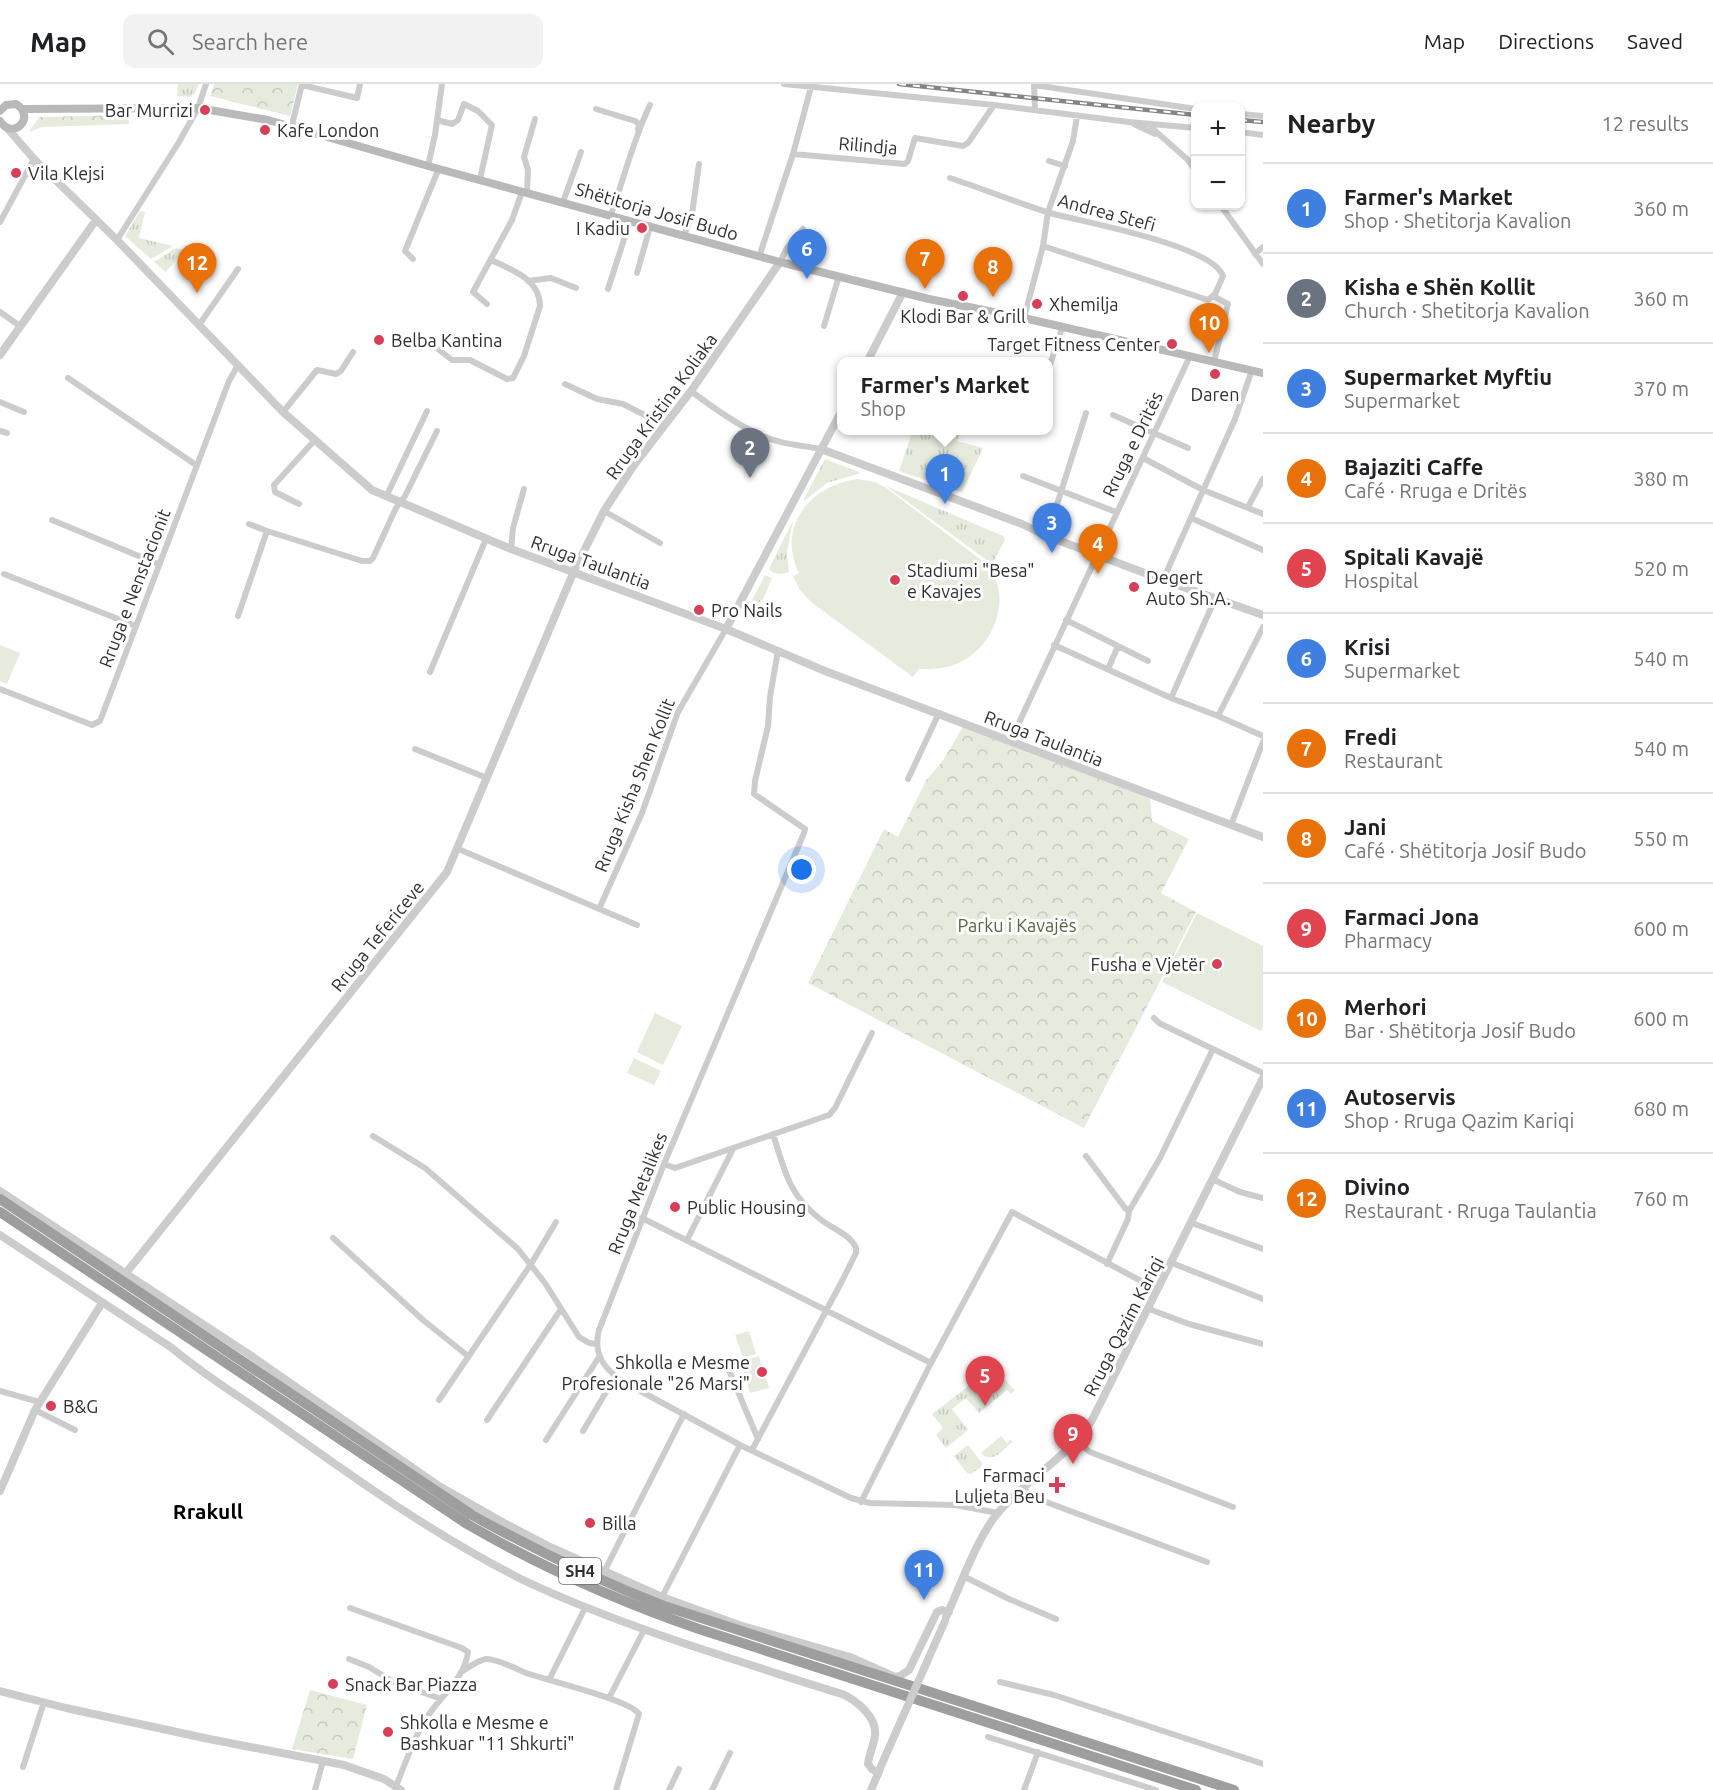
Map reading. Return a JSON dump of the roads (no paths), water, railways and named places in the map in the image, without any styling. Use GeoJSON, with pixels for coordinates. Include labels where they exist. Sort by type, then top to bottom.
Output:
{"type":"FeatureCollection","features":[{"type":"Feature","properties":{"kind":"highway","name":"SH4"},"geometry":{"type":"LineString","coordinates":[[0,1199],[472,1515],[587,1575],[664,1606],[1234,1790]]}},
{"type":"Feature","properties":{"kind":"highway"},"geometry":{"type":"LineString","coordinates":[[20,1205],[22,1210],[53,1230],[58,1238]]}},
{"type":"Feature","properties":{"kind":"highway","name":"SH4"},"geometry":{"type":"LineString","coordinates":[[0,1212],[467,1524],[505,1546],[582,1584],[699,1629],[1196,1790]]}},
{"type":"Feature","properties":{"kind":"main road","name":"Shëtitorja Josif Budo"},"geometry":{"type":"LineString","coordinates":[[1,108],[13,104],[22,109],[41,111],[198,108],[292,125],[428,166],[759,257],[929,300],[1024,318],[1263,373]]}},
{"type":"Feature","properties":{"kind":"main road"},"geometry":{"type":"LineString","coordinates":[[16,126],[22,109]]}},
{"type":"Feature","properties":{"kind":"main road"},"geometry":{"type":"LineString","coordinates":[[0,122],[16,126],[41,111]]}},
{"type":"Feature","properties":{"kind":"street"},"geometry":{"type":"LineString","coordinates":[[117,240],[198,108],[206,84]]}},
{"type":"Feature","properties":{"kind":"street"},"geometry":{"type":"LineString","coordinates":[[292,125],[302,85],[357,98],[360,84]]}},
{"type":"Feature","properties":{"kind":"street"},"geometry":{"type":"LineString","coordinates":[[428,166],[442,84]]}},
{"type":"Feature","properties":{"kind":"street"},"geometry":{"type":"LineString","coordinates":[[784,84],[1191,128]]}},
{"type":"Feature","properties":{"kind":"street"},"geometry":{"type":"LineString","coordinates":[[1035,110],[1034,84],[1191,108]]}},
{"type":"Feature","properties":{"kind":"street"},"geometry":{"type":"LineString","coordinates":[[759,257],[793,154],[811,87]]}},
{"type":"Feature","properties":{"kind":"street"},"geometry":{"type":"LineString","coordinates":[[437,120],[452,124],[458,120],[464,104],[478,111],[492,125],[480,179]]}},
{"type":"Feature","properties":{"kind":"street"},"geometry":{"type":"LineString","coordinates":[[637,132],[650,105]]}},
{"type":"Feature","properties":{"kind":"street","name":"Rilindja"},"geometry":{"type":"LineString","coordinates":[[793,154],[905,164],[915,138],[963,146],[968,143],[994,105]]}},
{"type":"Feature","properties":{"kind":"street"},"geometry":{"type":"LineString","coordinates":[[596,109],[639,124],[611,215]]}},
{"type":"Feature","properties":{"kind":"street"},"geometry":{"type":"LineString","coordinates":[[1245,114],[1263,116]]}},
{"type":"Feature","properties":{"kind":"street"},"geometry":{"type":"LineString","coordinates":[[1024,318],[1043,246],[1048,212],[1073,141],[1077,116]]}},
{"type":"Feature","properties":{"kind":"street"},"geometry":{"type":"LineString","coordinates":[[488,304],[472,292],[492,261],[524,192],[528,170],[524,156],[535,119]]}},
{"type":"Feature","properties":{"kind":"street"},"geometry":{"type":"LineString","coordinates":[[1129,122],[1161,136]]}},
{"type":"Feature","properties":{"kind":"street"},"geometry":{"type":"LineString","coordinates":[[1150,124],[1191,164]]}},
{"type":"Feature","properties":{"kind":"street"},"geometry":{"type":"LineString","coordinates":[[1161,136],[1162,125]]}},
{"type":"Feature","properties":{"kind":"street","name":"Rruga Taulantia"},"geometry":{"type":"LineString","coordinates":[[16,126],[20,142],[34,159],[117,240],[283,412],[361,481],[386,496],[511,549],[726,628],[825,671],[1263,837]]}},
{"type":"Feature","properties":{"kind":"street"},"geometry":{"type":"LineString","coordinates":[[1245,133],[1263,135]]}},
{"type":"Feature","properties":{"kind":"street"},"geometry":{"type":"LineString","coordinates":[[563,202],[581,152]]}},
{"type":"Feature","properties":{"kind":"street"},"geometry":{"type":"LineString","coordinates":[[0,222],[34,159]]}},
{"type":"Feature","properties":{"kind":"street"},"geometry":{"type":"LineString","coordinates":[[1048,161],[1065,166]]}},
{"type":"Feature","properties":{"kind":"street"},"geometry":{"type":"LineString","coordinates":[[684,236],[692,214],[699,164]]}},
{"type":"Feature","properties":{"kind":"street"},"geometry":{"type":"LineString","coordinates":[[413,259],[405,251],[439,168]]}},
{"type":"Feature","properties":{"kind":"street","name":"Andrea Stefi"},"geometry":{"type":"LineString","coordinates":[[950,178],[1048,212],[1137,234],[1194,253],[1211,261],[1221,272],[1222,276],[1211,298]]}},
{"type":"Feature","properties":{"kind":"street"},"geometry":{"type":"LineString","coordinates":[[1224,210],[1263,264]]}},
{"type":"Feature","properties":{"kind":"street"},"geometry":{"type":"LineString","coordinates":[[0,355],[96,220]]}},
{"type":"Feature","properties":{"kind":"street"},"geometry":{"type":"LineString","coordinates":[[608,289],[630,221]]}},
{"type":"Feature","properties":{"kind":"street"},"geometry":{"type":"LineString","coordinates":[[637,273],[650,226]]}},
{"type":"Feature","properties":{"kind":"street"},"geometry":{"type":"LineString","coordinates":[[780,262],[787,248],[803,229]]}},
{"type":"Feature","properties":{"kind":"street"},"geometry":{"type":"LineString","coordinates":[[1043,246],[1228,304],[1214,362]]}},
{"type":"Feature","properties":{"kind":"street"},"geometry":{"type":"LineString","coordinates":[[1256,254],[1263,247]]}},
{"type":"Feature","properties":{"kind":"street"},"geometry":{"type":"LineString","coordinates":[[414,338],[425,339],[452,360],[470,360],[507,379],[513,378],[524,356],[540,306],[540,298],[528,280],[492,261]]}},
{"type":"Feature","properties":{"kind":"street","name":"Rruga Kristina Koliaka"},"geometry":{"type":"LineString","coordinates":[[574,571],[604,511],[634,465],[691,391],[780,262]]}},
{"type":"Feature","properties":{"kind":"street"},"geometry":{"type":"LineString","coordinates":[[199,325],[238,269]]}},
{"type":"Feature","properties":{"kind":"street"},"geometry":{"type":"LineString","coordinates":[[824,326],[839,276]]}},
{"type":"Feature","properties":{"kind":"street"},"geometry":{"type":"LineString","coordinates":[[528,280],[551,278],[576,288]]}},
{"type":"Feature","properties":{"kind":"street"},"geometry":{"type":"LineString","coordinates":[[870,357],[903,292]]}},
{"type":"Feature","properties":{"kind":"street"},"geometry":{"type":"LineString","coordinates":[[0,312],[20,326]]}},
{"type":"Feature","properties":{"kind":"street"},"geometry":{"type":"LineString","coordinates":[[1053,357],[1062,328]]}},
{"type":"Feature","properties":{"kind":"street"},"geometry":{"type":"LineString","coordinates":[[283,412],[317,370],[336,374],[341,371],[353,352]]}},
{"type":"Feature","properties":{"kind":"street","name":"Rruga e Dritës"},"geometry":{"type":"LineString","coordinates":[[1010,742],[1190,356]]}},
{"type":"Feature","properties":{"kind":"street","name":"Rruga e Nenstacionit"},"geometry":{"type":"LineString","coordinates":[[0,689],[92,725],[97,724],[196,465],[229,381],[238,365]]}},
{"type":"Feature","properties":{"kind":"street"},"geometry":{"type":"LineString","coordinates":[[1163,580],[1235,419],[1252,370]]}},
{"type":"Feature","properties":{"kind":"street"},"geometry":{"type":"LineString","coordinates":[[68,378],[196,465]]}},
{"type":"Feature","properties":{"kind":"street"},"geometry":{"type":"LineString","coordinates":[[565,384],[597,399],[623,404],[664,425]]}},
{"type":"Feature","properties":{"kind":"street"},"geometry":{"type":"LineString","coordinates":[[691,391],[734,422],[759,435],[794,445],[821,449],[1022,524],[1047,536],[1163,580],[1263,615]]}},
{"type":"Feature","properties":{"kind":"street"},"geometry":{"type":"LineString","coordinates":[[0,402],[24,412]]}},
{"type":"Feature","properties":{"kind":"street"},"geometry":{"type":"LineString","coordinates":[[386,496],[427,411]]}},
{"type":"Feature","properties":{"kind":"street"},"geometry":{"type":"LineString","coordinates":[[1047,536],[1086,413]]}},
{"type":"Feature","properties":{"kind":"street"},"geometry":{"type":"LineString","coordinates":[[1113,415],[1188,448]]}},
{"type":"Feature","properties":{"kind":"street","name":"Rruga Kisha Shen Kollit"},"geometry":{"type":"LineString","coordinates":[[599,909],[638,822],[678,712],[726,628],[837,419]]}},
{"type":"Feature","properties":{"kind":"street"},"geometry":{"type":"LineString","coordinates":[[249,524],[362,561],[370,561],[437,431]]}},
{"type":"Feature","properties":{"kind":"street"},"geometry":{"type":"LineString","coordinates":[[298,504],[275,492],[274,485],[314,441]]}},
{"type":"Feature","properties":{"kind":"street"},"geometry":{"type":"LineString","coordinates":[[1143,458],[1203,490],[1263,514]]}},
{"type":"Feature","properties":{"kind":"street"},"geometry":{"type":"LineString","coordinates":[[1023,476],[1116,512]]}},
{"type":"Feature","properties":{"kind":"street"},"geometry":{"type":"LineString","coordinates":[[1248,507],[1263,479]]}},
{"type":"Feature","properties":{"kind":"street"},"geometry":{"type":"LineString","coordinates":[[511,549],[513,528],[524,489]]}},
{"type":"Feature","properties":{"kind":"street"},"geometry":{"type":"LineString","coordinates":[[604,511],[660,543]]}},
{"type":"Feature","properties":{"kind":"street"},"geometry":{"type":"LineString","coordinates":[[1191,518],[1263,550]]}},
{"type":"Feature","properties":{"kind":"street"},"geometry":{"type":"LineString","coordinates":[[52,520],[158,564]]}},
{"type":"Feature","properties":{"kind":"street"},"geometry":{"type":"LineString","coordinates":[[238,616],[267,531]]}},
{"type":"Feature","properties":{"kind":"street"},"geometry":{"type":"LineString","coordinates":[[430,672],[486,539]]}},
{"type":"Feature","properties":{"kind":"street","name":"Rruga Tefericeve"},"geometry":{"type":"LineString","coordinates":[[126,1273],[439,883],[453,860],[456,848],[574,571]]}},
{"type":"Feature","properties":{"kind":"street"},"geometry":{"type":"LineString","coordinates":[[4,574],[136,626]]}},
{"type":"Feature","properties":{"kind":"street"},"geometry":{"type":"LineString","coordinates":[[1172,698],[1215,599]]}},
{"type":"Feature","properties":{"kind":"street"},"geometry":{"type":"LineString","coordinates":[[1066,620],[1148,661]]}},
{"type":"Feature","properties":{"kind":"street"},"geometry":{"type":"LineString","coordinates":[[1218,716],[1263,627]]}},
{"type":"Feature","properties":{"kind":"street"},"geometry":{"type":"LineString","coordinates":[[1054,645],[1263,736]]}},
{"type":"Feature","properties":{"kind":"street"},"geometry":{"type":"LineString","coordinates":[[1108,669],[1118,646]]}},
{"type":"Feature","properties":{"kind":"street","name":"Rruga Metalikes"},"geometry":{"type":"LineString","coordinates":[[778,650],[770,697],[768,726],[755,781],[754,795],[805,829],[804,833],[642,1218],[599,1330],[597,1344],[599,1357],[615,1377],[740,1445],[861,1502],[955,1505],[998,1513]]}},
{"type":"Feature","properties":{"kind":"street"},"geometry":{"type":"LineString","coordinates":[[908,779],[939,713]]}},
{"type":"Feature","properties":{"kind":"street"},"geometry":{"type":"LineString","coordinates":[[1230,825],[1263,742]]}},
{"type":"Feature","properties":{"kind":"street"},"geometry":{"type":"LineString","coordinates":[[415,748],[487,778]]}},
{"type":"Feature","properties":{"kind":"street"},"geometry":{"type":"LineString","coordinates":[[456,848],[637,925]]}},
{"type":"Feature","properties":{"kind":"street"},"geometry":{"type":"LineString","coordinates":[[1154,1018],[1159,1023],[1263,1073]]}},
{"type":"Feature","properties":{"kind":"street"},"geometry":{"type":"LineString","coordinates":[[664,1164],[675,1168],[824,1117],[831,1112],[872,1033]]}},
{"type":"Feature","properties":{"kind":"street"},"geometry":{"type":"LineString","coordinates":[[1107,1264],[1128,1219],[1129,1211],[1160,1158],[1213,1049]]}},
{"type":"Feature","properties":{"kind":"street","name":"Rruga Qazim Kariqi"},"geometry":{"type":"LineString","coordinates":[[871,1790],[984,1535],[998,1513],[1076,1442],[1092,1420],[1263,1078]]}},
{"type":"Feature","properties":{"kind":"street"},"geometry":{"type":"LineString","coordinates":[[752,1450],[856,1253],[856,1248],[849,1239],[820,1219],[799,1200],[788,1180],[773,1134]]}},
{"type":"Feature","properties":{"kind":"street"},"geometry":{"type":"LineString","coordinates":[[373,1136],[425,1168],[518,1249],[531,1264],[579,1337],[589,1343],[597,1344]]}},
{"type":"Feature","properties":{"kind":"street"},"geometry":{"type":"LineString","coordinates":[[687,1240],[732,1149]]}},
{"type":"Feature","properties":{"kind":"street"},"geometry":{"type":"LineString","coordinates":[[1086,1156],[1129,1211]]}},
{"type":"Feature","properties":{"kind":"street"},"geometry":{"type":"LineString","coordinates":[[1214,1179],[1240,1192],[1263,1198]]}},
{"type":"Feature","properties":{"kind":"street"},"geometry":{"type":"LineString","coordinates":[[0,1191],[255,1358],[439,1486],[550,1547],[604,1572],[662,1597],[739,1625],[850,1657],[895,1677],[900,1677],[909,1670],[937,1612],[942,1610],[949,1612]]}},
{"type":"Feature","properties":{"kind":"street"},"geometry":{"type":"LineString","coordinates":[[861,1502],[931,1363],[1012,1212],[1158,1290]]}},
{"type":"Feature","properties":{"kind":"street"},"geometry":{"type":"LineString","coordinates":[[642,1218],[931,1363]]}},
{"type":"Feature","properties":{"kind":"street"},"geometry":{"type":"LineString","coordinates":[[439,1400],[531,1264],[556,1222]]}},
{"type":"Feature","properties":{"kind":"street"},"geometry":{"type":"LineString","coordinates":[[1192,1223],[1263,1249]]}},
{"type":"Feature","properties":{"kind":"street"},"geometry":{"type":"LineString","coordinates":[[0,1235],[172,1348],[192,1365],[410,1515],[497,1566],[585,1608],[852,1699],[861,1706],[874,1727],[875,1736],[868,1764],[872,1769],[880,1769]]}},
{"type":"Feature","properties":{"kind":"street"},"geometry":{"type":"LineString","coordinates":[[333,1239],[423,1320],[468,1356]]}},
{"type":"Feature","properties":{"kind":"street"},"geometry":{"type":"LineString","coordinates":[[1172,1263],[1263,1299]]}},
{"type":"Feature","properties":{"kind":"street"},"geometry":{"type":"LineString","coordinates":[[0,1491],[37,1406],[102,1303]]}},
{"type":"Feature","properties":{"kind":"street"},"geometry":{"type":"LineString","coordinates":[[487,1420],[561,1309]]}},
{"type":"Feature","properties":{"kind":"street"},"geometry":{"type":"LineString","coordinates":[[1149,1309],[1189,1324],[1263,1344]]}},
{"type":"Feature","properties":{"kind":"street"},"geometry":{"type":"LineString","coordinates":[[546,1440],[599,1357]]}},
{"type":"Feature","properties":{"kind":"street"},"geometry":{"type":"LineString","coordinates":[[728,1368],[758,1439]]}},
{"type":"Feature","properties":{"kind":"street"},"geometry":{"type":"LineString","coordinates":[[583,1431],[615,1377]]}},
{"type":"Feature","properties":{"kind":"street"},"geometry":{"type":"LineString","coordinates":[[0,1391],[37,1406],[75,1430]]}},
{"type":"Feature","properties":{"kind":"street"},"geometry":{"type":"LineString","coordinates":[[604,1572],[684,1414]]}},
{"type":"Feature","properties":{"kind":"street"},"geometry":{"type":"LineString","coordinates":[[1076,1442],[1090,1452],[1233,1507]]}},
{"type":"Feature","properties":{"kind":"street"},"geometry":{"type":"LineString","coordinates":[[662,1597],[740,1445]]}},
{"type":"Feature","properties":{"kind":"street"},"geometry":{"type":"LineString","coordinates":[[1023,1488],[1038,1499],[1207,1562]]}},
{"type":"Feature","properties":{"kind":"street"},"geometry":{"type":"LineString","coordinates":[[965,1577],[1008,1599],[1056,1619]]}},
{"type":"Feature","properties":{"kind":"street"},"geometry":{"type":"LineString","coordinates":[[0,1691],[209,1739],[364,1770],[399,1788],[425,1719],[461,1672],[468,1652],[350,1608]]}},
{"type":"Feature","properties":{"kind":"street"},"geometry":{"type":"LineString","coordinates":[[549,1680],[585,1608]]}},
{"type":"Feature","properties":{"kind":"street"},"geometry":{"type":"LineString","coordinates":[[609,1698],[644,1630]]}},
{"type":"Feature","properties":{"kind":"street"},"geometry":{"type":"LineString","coordinates":[[349,1659],[403,1685],[441,1699]]}},
{"type":"Feature","properties":{"kind":"street"},"geometry":{"type":"LineString","coordinates":[[461,1672],[487,1659],[609,1698],[635,1709],[639,1714],[616,1790]]}},
{"type":"Feature","properties":{"kind":"street"},"geometry":{"type":"LineString","coordinates":[[1000,1682],[1054,1695],[1263,1764]]}},
{"type":"Feature","properties":{"kind":"street"},"geometry":{"type":"LineString","coordinates":[[23,1767],[44,1702]]}},
{"type":"Feature","properties":{"kind":"street"},"geometry":{"type":"LineString","coordinates":[[988,1737],[1156,1790]]}},
{"type":"Feature","properties":{"kind":"street"},"geometry":{"type":"LineString","coordinates":[[1024,1790],[1038,1752]]}},
{"type":"Feature","properties":{"kind":"street"},"geometry":{"type":"LineString","coordinates":[[712,1790],[730,1753]]}},
{"type":"Feature","properties":{"kind":"street"},"geometry":{"type":"LineString","coordinates":[[315,1790],[322,1761]]}},
{"type":"Feature","properties":{"kind":"street"},"geometry":{"type":"LineString","coordinates":[[669,1790],[679,1769]]}},
{"type":"Feature","properties":{"kind":"railway"},"geometry":{"type":"LineString","coordinates":[[899,84],[1191,114]]}},
{"type":"Feature","properties":{"kind":"railway"},"geometry":{"type":"LineString","coordinates":[[1245,120],[1263,122]]}},
{"type":"Feature","properties":{"kind":"place","name":"Bar Murrizi"},"geometry":{"type":"Point","coordinates":[205,110]}},
{"type":"Feature","properties":{"kind":"place","name":"Kafe London"},"geometry":{"type":"Point","coordinates":[265,130]}},
{"type":"Feature","properties":{"kind":"place","name":"Vila Klejsi"},"geometry":{"type":"Point","coordinates":[16,173]}},
{"type":"Feature","properties":{"kind":"place","name":"I Kadiu"},"geometry":{"type":"Point","coordinates":[642,228]}},
{"type":"Feature","properties":{"kind":"place","name":"Krisi"},"geometry":{"type":"Point","coordinates":[807,279]}},
{"type":"Feature","properties":{"kind":"place","name":"Fredi"},"geometry":{"type":"Point","coordinates":[925,289]}},
{"type":"Feature","properties":{"kind":"place","name":"Divino"},"geometry":{"type":"Point","coordinates":[197,293]}},
{"type":"Feature","properties":{"kind":"place","name":"Klodi Bar & Grill"},"geometry":{"type":"Point","coordinates":[963,296]}},
{"type":"Feature","properties":{"kind":"place","name":"Jani"},"geometry":{"type":"Point","coordinates":[993,297]}},
{"type":"Feature","properties":{"kind":"place","name":"Xhemilja"},"geometry":{"type":"Point","coordinates":[1037,304]}},
{"type":"Feature","properties":{"kind":"place","name":"Belba Kantina"},"geometry":{"type":"Point","coordinates":[379,340]}},
{"type":"Feature","properties":{"kind":"place","name":"Target Fitness Center"},"geometry":{"type":"Point","coordinates":[1172,344]}},
{"type":"Feature","properties":{"kind":"place","name":"Merhori"},"geometry":{"type":"Point","coordinates":[1209,353]}},
{"type":"Feature","properties":{"kind":"place","name":"Daren"},"geometry":{"type":"Point","coordinates":[1215,374]}},
{"type":"Feature","properties":{"kind":"place","name":"Kisha e Shën Kollit"},"geometry":{"type":"Point","coordinates":[750,478]}},
{"type":"Feature","properties":{"kind":"place","name":"Farmer's Market"},"geometry":{"type":"Point","coordinates":[945,504]}},
{"type":"Feature","properties":{"kind":"place","name":"Supermarket Myftiu"},"geometry":{"type":"Point","coordinates":[1052,553]}},
{"type":"Feature","properties":{"kind":"place","name":"Bajaziti Caffe"},"geometry":{"type":"Point","coordinates":[1098,574]}},
{"type":"Feature","properties":{"kind":"place","name":"Stadiumi \"Besa\" e Kavajes"},"geometry":{"type":"Point","coordinates":[895,580]}},
{"type":"Feature","properties":{"kind":"place","name":"Degert Auto Sh.A."},"geometry":{"type":"Point","coordinates":[1134,587]}},
{"type":"Feature","properties":{"kind":"place","name":"Pro Nails"},"geometry":{"type":"Point","coordinates":[699,610]}},
{"type":"Feature","properties":{"kind":"place","name":"Fusha e Vjetër"},"geometry":{"type":"Point","coordinates":[1217,964]}},
{"type":"Feature","properties":{"kind":"place","name":"Public Housing"},"geometry":{"type":"Point","coordinates":[675,1207]}},
{"type":"Feature","properties":{"kind":"place","name":"Shkolla e Mesme Profesionale \"26 Marsi\""},"geometry":{"type":"Point","coordinates":[762,1372]}},
{"type":"Feature","properties":{"kind":"place","name":"B&G"},"geometry":{"type":"Point","coordinates":[51,1406]}},
{"type":"Feature","properties":{"kind":"place","name":"Spitali Kavajë"},"geometry":{"type":"Point","coordinates":[985,1406]}},
{"type":"Feature","properties":{"kind":"place","name":"Farmaci Jona"},"geometry":{"type":"Point","coordinates":[1073,1464]}},
{"type":"Feature","properties":{"kind":"place","name":"Farmaci Luljeta Beu"},"geometry":{"type":"Point","coordinates":[1057,1485]}},
{"type":"Feature","properties":{"kind":"place","name":"Billa"},"geometry":{"type":"Point","coordinates":[590,1523]}},
{"type":"Feature","properties":{"kind":"place","name":"Autoservis"},"geometry":{"type":"Point","coordinates":[924,1600]}},
{"type":"Feature","properties":{"kind":"place","name":"Snack Bar Piazza"},"geometry":{"type":"Point","coordinates":[333,1684]}},
{"type":"Feature","properties":{"kind":"place","name":"Shkolla e Mesme e Bashkuar \"11 Shkurti\""},"geometry":{"type":"Point","coordinates":[388,1732]}},
{"type":"Feature","properties":{"kind":"district","name":"Rrakull"},"geometry":{"type":"Point","coordinates":[208,1511]}},
{"type":"Feature","properties":{"kind":"park label","name":"Parku i Kavajës"},"geometry":{"type":"Point","coordinates":[1017,925]}}]}
